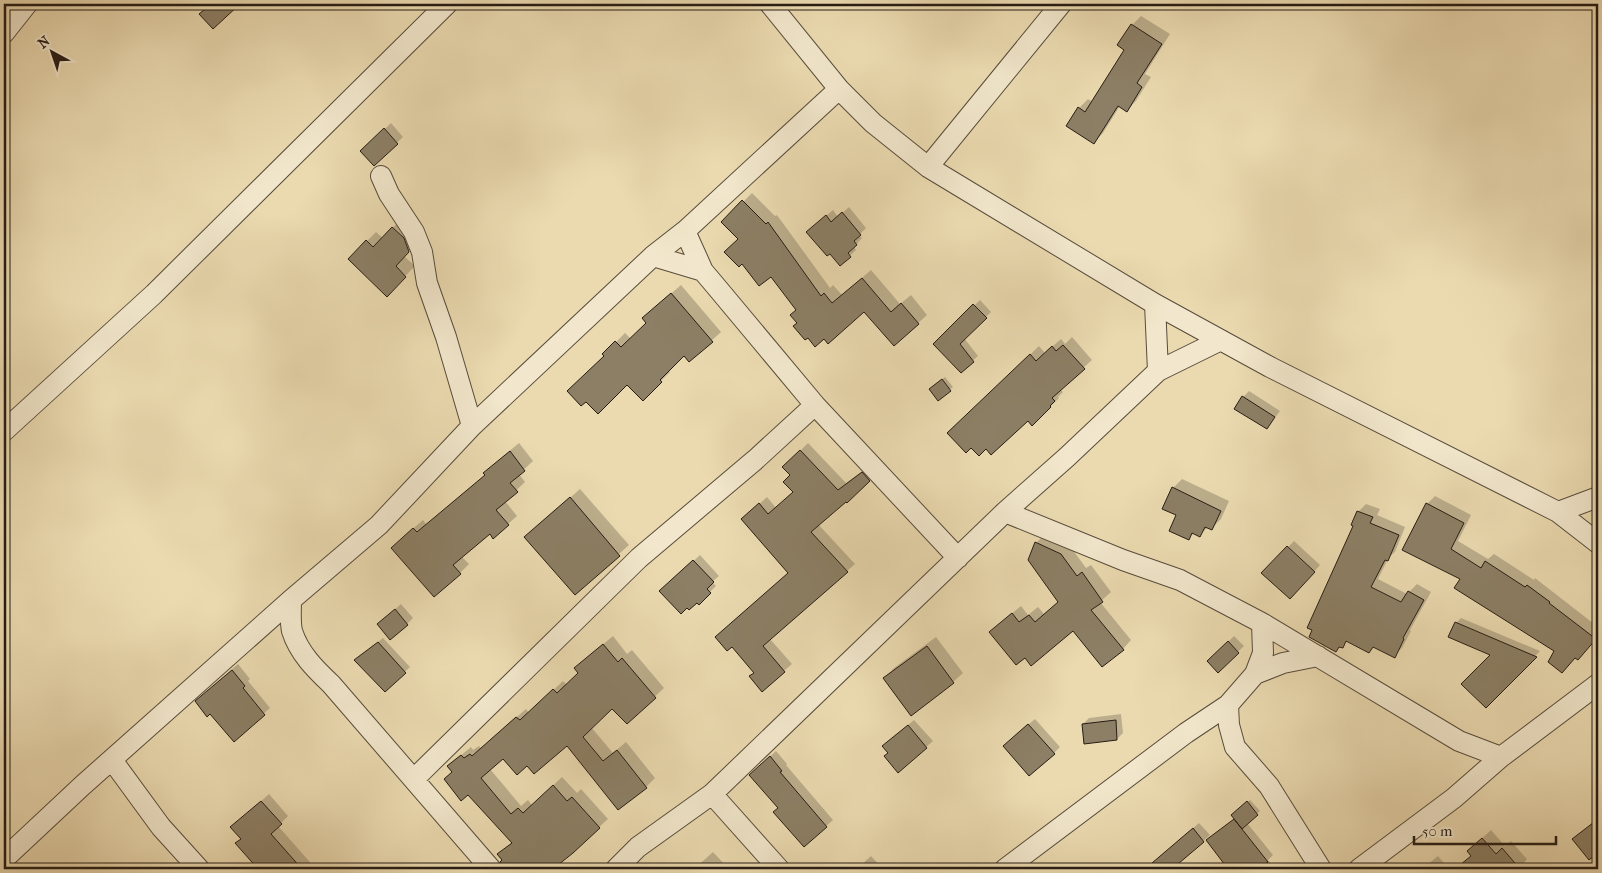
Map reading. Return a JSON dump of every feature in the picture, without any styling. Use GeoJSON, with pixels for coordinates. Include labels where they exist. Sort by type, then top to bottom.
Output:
{"type":"FeatureCollection","features":[{"type":"Feature","properties":{"kind":"street"},"geometry":{"type":"LineString","coordinates":[[4,33],[27,4]]}},
{"type":"Feature","properties":{"kind":"street"},"geometry":{"type":"LineString","coordinates":[[4,431],[154,294],[447,4]]}},
{"type":"Feature","properties":{"kind":"street"},"geometry":{"type":"LineString","coordinates":[[770,4],[839,89],[873,123],[928,167],[1155,304],[1270,367],[1558,512],[1598,543]]}},
{"type":"Feature","properties":{"kind":"street"},"geometry":{"type":"LineString","coordinates":[[928,167],[1061,4]]}},
{"type":"Feature","properties":{"kind":"street"},"geometry":{"type":"LineString","coordinates":[[4,859],[291,600],[379,525],[472,426],[653,256],[685,232],[839,89]]}},
{"type":"Feature","properties":{"kind":"street"},"geometry":{"type":"LineString","coordinates":[[381,176],[389,194],[414,232],[422,252],[437,315],[446,336],[472,426]]}},
{"type":"Feature","properties":{"kind":"street"},"geometry":{"type":"LineString","coordinates":[[685,232],[703,271],[815,405],[958,558]]}},
{"type":"Feature","properties":{"kind":"street"},"geometry":{"type":"LineString","coordinates":[[653,256],[703,271]]}},
{"type":"Feature","properties":{"kind":"street"},"geometry":{"type":"LineString","coordinates":[[1155,304],[1158,371]]}},
{"type":"Feature","properties":{"kind":"street"},"geometry":{"type":"LineString","coordinates":[[616,869],[638,847],[712,794],[1005,512],[1067,457],[1158,371],[1221,340]]}},
{"type":"Feature","properties":{"kind":"street"},"geometry":{"type":"LineString","coordinates":[[414,779],[639,558],[815,405]]}},
{"type":"Feature","properties":{"kind":"street"},"geometry":{"type":"LineString","coordinates":[[1558,512],[1598,497]]}},
{"type":"Feature","properties":{"kind":"street"},"geometry":{"type":"LineString","coordinates":[[1005,512],[1123,560],[1180,580],[1318,656],[1459,741],[1501,757]]}},
{"type":"Feature","properties":{"kind":"street"},"geometry":{"type":"LineString","coordinates":[[291,600],[292,630],[310,664],[331,684],[491,869]]}},
{"type":"Feature","properties":{"kind":"street"},"geometry":{"type":"LineString","coordinates":[[1005,869],[1171,744],[1228,705],[1255,674],[1263,653],[1262,624]]}},
{"type":"Feature","properties":{"kind":"street"},"geometry":{"type":"LineString","coordinates":[[1255,674],[1283,663],[1318,656]]}},
{"type":"Feature","properties":{"kind":"street"},"geometry":{"type":"LineString","coordinates":[[1359,869],[1454,798],[1501,757],[1598,684]]}},
{"type":"Feature","properties":{"kind":"street"},"geometry":{"type":"LineString","coordinates":[[1228,705],[1229,725],[1235,747],[1269,786],[1321,869]]}},
{"type":"Feature","properties":{"kind":"street"},"geometry":{"type":"LineString","coordinates":[[112,760],[161,827],[199,869]]}},
{"type":"Feature","properties":{"kind":"street"},"geometry":{"type":"LineString","coordinates":[[712,794],[779,869]]}},
{"type":"Feature","properties":{"kind":"building"},"geometry":{"type":"Polygon","coordinates":[[[211,4],[240,4],[213,29],[199,14],[211,4]]]}},
{"type":"Feature","properties":{"kind":"building"},"geometry":{"type":"Polygon","coordinates":[[[1131,24],[1162,44],[1137,83],[1142,87],[1127,112],[1118,106],[1094,144],[1066,126],[1078,107],[1085,112],[1124,50],[1117,45],[1131,24]]]}},
{"type":"Feature","properties":{"kind":"building"},"geometry":{"type":"Polygon","coordinates":[[[384,128],[398,144],[374,166],[360,151],[384,128]]]}},
{"type":"Feature","properties":{"kind":"building"},"geometry":{"type":"Polygon","coordinates":[[[742,200],[766,224],[768,222],[821,296],[824,293],[832,303],[862,278],[891,312],[901,303],[919,324],[894,346],[864,312],[828,344],[824,339],[815,347],[808,338],[805,340],[793,326],[797,323],[790,315],[796,310],[771,277],[759,286],[742,264],[739,267],[724,252],[738,239],[721,222],[742,200]]]}},
{"type":"Feature","properties":{"kind":"building"},"geometry":{"type":"Polygon","coordinates":[[[842,212],[861,235],[854,241],[857,245],[848,253],[851,257],[840,266],[830,254],[827,256],[806,232],[826,215],[831,222],[842,212]]]}},
{"type":"Feature","properties":{"kind":"building"},"geometry":{"type":"Polygon","coordinates":[[[392,227],[404,238],[409,252],[396,266],[406,277],[387,297],[348,259],[366,240],[373,247],[392,227]]]}},
{"type":"Feature","properties":{"kind":"building"},"geometry":{"type":"Polygon","coordinates":[[[671,293],[713,342],[689,362],[684,356],[660,380],[662,382],[643,401],[627,385],[598,414],[586,402],[581,406],[567,391],[604,356],[602,354],[615,341],[621,347],[646,323],[642,318],[671,293]]]}},
{"type":"Feature","properties":{"kind":"building"},"geometry":{"type":"Polygon","coordinates":[[[973,304],[987,318],[960,344],[974,362],[961,373],[933,344],[973,304]]]}},
{"type":"Feature","properties":{"kind":"building"},"geometry":{"type":"Polygon","coordinates":[[[1063,345],[1085,369],[1052,398],[1055,401],[1051,407],[1032,426],[1028,421],[991,455],[986,449],[979,456],[971,448],[966,453],[947,433],[1030,354],[1036,361],[1052,346],[1056,351],[1063,345]]]}},
{"type":"Feature","properties":{"kind":"building"},"geometry":{"type":"Polygon","coordinates":[[[942,379],[951,391],[938,401],[929,389],[942,379]]]}},
{"type":"Feature","properties":{"kind":"building"},"geometry":{"type":"Polygon","coordinates":[[[1242,396],[1275,417],[1267,429],[1234,409],[1242,396]]]}},
{"type":"Feature","properties":{"kind":"building"},"geometry":{"type":"Polygon","coordinates":[[[800,450],[838,490],[862,472],[870,481],[847,503],[811,532],[848,572],[763,646],[785,672],[762,692],[749,676],[754,673],[732,647],[727,651],[715,637],[788,573],[741,519],[759,503],[768,514],[793,492],[783,482],[790,475],[782,467],[800,450]]]}},
{"type":"Feature","properties":{"kind":"building"},"geometry":{"type":"Polygon","coordinates":[[[510,451],[525,471],[510,483],[518,492],[496,510],[509,525],[493,539],[490,534],[453,565],[461,574],[434,597],[391,548],[413,528],[417,532],[485,475],[483,473],[510,451]]]}},
{"type":"Feature","properties":{"kind":"building"},"geometry":{"type":"Polygon","coordinates":[[[1172,487],[1221,511],[1212,530],[1205,527],[1200,537],[1192,533],[1189,540],[1169,531],[1176,515],[1162,509],[1172,487]]]}},
{"type":"Feature","properties":{"kind":"building"},"geometry":{"type":"Polygon","coordinates":[[[570,497],[620,556],[575,595],[524,537],[570,497]]]}},
{"type":"Feature","properties":{"kind":"building"},"geometry":{"type":"Polygon","coordinates":[[[1426,503],[1464,523],[1451,549],[1481,568],[1485,561],[1525,587],[1527,585],[1596,639],[1578,660],[1575,658],[1562,673],[1548,662],[1554,651],[1454,588],[1460,579],[1402,550],[1426,503]]]}},
{"type":"Feature","properties":{"kind":"building"},"geometry":{"type":"Polygon","coordinates":[[[1357,511],[1373,517],[1370,523],[1399,535],[1388,561],[1385,560],[1371,587],[1401,602],[1408,591],[1424,600],[1403,638],[1395,658],[1373,647],[1369,653],[1346,641],[1343,648],[1339,647],[1336,652],[1309,637],[1312,630],[1307,628],[1353,526],[1351,525],[1357,511]]]}},
{"type":"Feature","properties":{"kind":"building"},"geometry":{"type":"Polygon","coordinates":[[[1035,542],[1061,554],[1077,576],[1082,572],[1103,602],[1091,610],[1124,650],[1102,667],[1073,631],[1031,666],[1025,658],[1016,665],[989,632],[1012,613],[1019,622],[1029,615],[1035,622],[1058,602],[1028,560],[1035,542]]]}},
{"type":"Feature","properties":{"kind":"building"},"geometry":{"type":"Polygon","coordinates":[[[1287,546],[1315,572],[1290,599],[1261,573],[1287,546]]]}},
{"type":"Feature","properties":{"kind":"building"},"geometry":{"type":"Polygon","coordinates":[[[693,560],[714,582],[707,589],[711,593],[699,605],[697,603],[689,610],[687,608],[681,614],[659,591],[693,560]]]}},
{"type":"Feature","properties":{"kind":"building"},"geometry":{"type":"Polygon","coordinates":[[[395,609],[408,625],[390,640],[377,624],[395,609]]]}},
{"type":"Feature","properties":{"kind":"building"},"geometry":{"type":"Polygon","coordinates":[[[1455,622],[1537,657],[1486,708],[1461,684],[1490,655],[1448,637],[1455,622]]]}},
{"type":"Feature","properties":{"kind":"building"},"geometry":{"type":"Polygon","coordinates":[[[1228,641],[1239,653],[1218,673],[1207,661],[1228,641]]]}},
{"type":"Feature","properties":{"kind":"building"},"geometry":{"type":"Polygon","coordinates":[[[378,642],[406,673],[385,692],[354,660],[378,642]]]}},
{"type":"Feature","properties":{"kind":"building"},"geometry":{"type":"Polygon","coordinates":[[[603,644],[618,662],[622,658],[656,698],[627,724],[612,709],[583,737],[603,761],[617,750],[647,788],[618,810],[567,746],[534,774],[527,766],[517,775],[503,759],[481,778],[511,814],[518,808],[523,813],[553,785],[567,801],[572,797],[600,828],[553,869],[503,869],[500,862],[502,860],[497,854],[512,843],[468,795],[461,801],[444,779],[452,772],[447,766],[461,755],[464,758],[470,754],[472,756],[516,717],[520,720],[553,689],[557,693],[578,673],[574,668],[603,644]]]}},
{"type":"Feature","properties":{"kind":"building"},"geometry":{"type":"Polygon","coordinates":[[[927,646],[954,683],[911,716],[883,678],[927,646]]]}},
{"type":"Feature","properties":{"kind":"building"},"geometry":{"type":"Polygon","coordinates":[[[232,670],[245,686],[243,688],[265,715],[234,742],[210,714],[207,717],[195,701],[232,670]]]}},
{"type":"Feature","properties":{"kind":"building"},"geometry":{"type":"Polygon","coordinates":[[[1116,720],[1117,740],[1084,744],[1082,724],[1116,720]]]}},
{"type":"Feature","properties":{"kind":"building"},"geometry":{"type":"Polygon","coordinates":[[[1028,724],[1055,754],[1029,776],[1003,746],[1028,724]]]}},
{"type":"Feature","properties":{"kind":"building"},"geometry":{"type":"Polygon","coordinates":[[[908,725],[927,748],[898,773],[884,756],[888,753],[882,746],[908,725]]]}},
{"type":"Feature","properties":{"kind":"building"},"geometry":{"type":"Polygon","coordinates":[[[770,756],[782,771],[780,772],[827,827],[804,847],[773,812],[778,808],[749,775],[770,756]]]}},
{"type":"Feature","properties":{"kind":"building"},"geometry":{"type":"Polygon","coordinates":[[[261,801],[282,824],[271,834],[302,869],[258,869],[235,843],[241,839],[230,827],[261,801]]]}},
{"type":"Feature","properties":{"kind":"building"},"geometry":{"type":"Polygon","coordinates":[[[1247,801],[1258,815],[1242,829],[1231,815],[1247,801]]]}},
{"type":"Feature","properties":{"kind":"building"},"geometry":{"type":"Polygon","coordinates":[[[1234,819],[1268,862],[1258,869],[1228,869],[1206,840],[1234,819]]]}},
{"type":"Feature","properties":{"kind":"building"},"geometry":{"type":"Polygon","coordinates":[[[1598,819],[1598,853],[1589,860],[1572,839],[1598,819]]]}},
{"type":"Feature","properties":{"kind":"building"},"geometry":{"type":"Polygon","coordinates":[[[1193,828],[1204,842],[1172,869],[1145,869],[1193,828]]]}},
{"type":"Feature","properties":{"kind":"building"},"geometry":{"type":"Polygon","coordinates":[[[1482,838],[1496,854],[1502,848],[1520,869],[1455,869],[1471,856],[1467,851],[1482,838]]]}}]}
